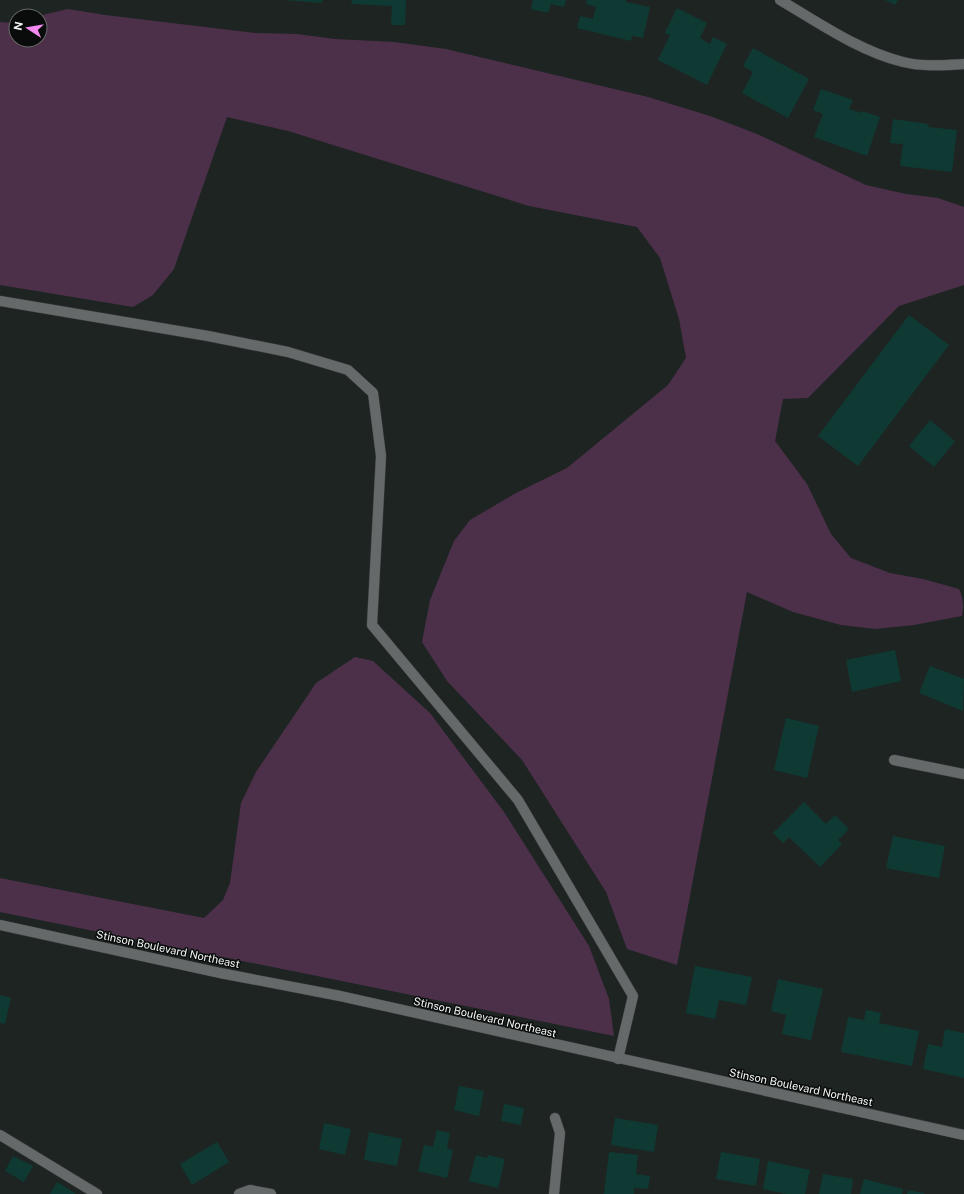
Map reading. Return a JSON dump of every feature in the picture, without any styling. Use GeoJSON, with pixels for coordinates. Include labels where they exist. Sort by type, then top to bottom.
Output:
{"type":"FeatureCollection","features":[{"type":"Feature","properties":{"kind":"street"},"geometry":{"type":"LineString","coordinates":[[780,0],[853,42],[882,56],[904,62],[935,66],[964,64]]}},
{"type":"Feature","properties":{"kind":"street"},"geometry":{"type":"LineString","coordinates":[[0,301],[201,335],[288,352],[348,370],[373,393],[381,456],[372,625],[447,717],[518,800],[633,996],[618,1059]]}},
{"type":"Feature","properties":{"kind":"street"},"geometry":{"type":"LineString","coordinates":[[894,760],[964,774]]}},
{"type":"Feature","properties":{"kind":"street","name":"Stinson Boulevard Northeast"},"geometry":{"type":"LineString","coordinates":[[0,925],[220,973],[340,996],[964,1135]]}},
{"type":"Feature","properties":{"kind":"street"},"geometry":{"type":"LineString","coordinates":[[554,1194],[560,1133],[555,1118]]}},
{"type":"Feature","properties":{"kind":"street"},"geometry":{"type":"LineString","coordinates":[[0,1135],[96,1194]]}},
{"type":"Feature","properties":{"kind":"street"},"geometry":{"type":"LineString","coordinates":[[239,1194],[250,1190],[271,1194]]}},
{"type":"Feature","properties":{"kind":"shaded area"},"geometry":{"type":"Polygon","coordinates":[[[68,9],[105,15],[255,33],[297,34],[335,39],[394,42],[446,49],[648,97],[710,116],[757,134],[866,185],[906,194],[938,198],[964,207],[964,285],[899,306],[808,398],[783,399],[775,441],[807,484],[831,534],[851,558],[890,573],[923,579],[959,589],[963,602],[962,616],[914,625],[875,629],[841,625],[793,612],[747,592],[677,965],[627,949],[606,892],[522,760],[447,681],[422,642],[430,600],[454,541],[470,520],[516,493],[567,468],[668,385],[686,358],[679,319],[660,258],[637,227],[529,206],[288,131],[227,117],[174,269],[153,295],[133,307],[0,285],[0,22],[8,22],[8,48],[48,48],[48,14],[68,9]]]}},
{"type":"Feature","properties":{"kind":"shaded area"},"geometry":{"type":"Polygon","coordinates":[[[355,657],[373,661],[430,713],[504,812],[589,946],[609,999],[614,1036],[0,912],[0,878],[204,918],[223,900],[230,883],[241,803],[256,772],[316,683],[355,657]]]}},
{"type":"Feature","properties":{"kind":"building"},"geometry":{"type":"Polygon","coordinates":[[[283,0],[322,0],[322,3],[283,0]]]}},
{"type":"Feature","properties":{"kind":"building"},"geometry":{"type":"Polygon","coordinates":[[[352,0],[406,0],[405,25],[391,25],[392,6],[351,4],[352,0]]]}},
{"type":"Feature","properties":{"kind":"building"},"geometry":{"type":"Polygon","coordinates":[[[533,0],[566,0],[564,7],[551,4],[548,13],[531,9],[533,0]]]}},
{"type":"Feature","properties":{"kind":"building"},"geometry":{"type":"Polygon","coordinates":[[[587,0],[626,0],[626,2],[650,7],[643,38],[632,36],[631,41],[577,28],[580,16],[593,19],[596,7],[586,4],[587,0]]]}},
{"type":"Feature","properties":{"kind":"building"},"geometry":{"type":"Polygon","coordinates":[[[885,0],[898,0],[895,5],[885,0]]]}},
{"type":"Feature","properties":{"kind":"building"},"geometry":{"type":"Polygon","coordinates":[[[677,8],[707,23],[700,38],[710,44],[713,37],[727,44],[707,85],[658,60],[670,35],[665,33],[677,8]]]}},
{"type":"Feature","properties":{"kind":"building"},"geometry":{"type":"Polygon","coordinates":[[[753,48],[809,79],[788,118],[742,93],[753,72],[743,66],[753,48]]]}},
{"type":"Feature","properties":{"kind":"building"},"geometry":{"type":"Polygon","coordinates":[[[821,89],[853,100],[849,109],[861,113],[862,111],[880,117],[867,156],[814,137],[823,114],[813,110],[821,89]]]}},
{"type":"Feature","properties":{"kind":"building"},"geometry":{"type":"Polygon","coordinates":[[[893,119],[929,124],[928,127],[957,130],[952,172],[900,166],[903,144],[890,143],[893,119]]]}},
{"type":"Feature","properties":{"kind":"building"},"geometry":{"type":"Polygon","coordinates":[[[909,315],[949,345],[858,466],[818,436],[909,315]]]}},
{"type":"Feature","properties":{"kind":"building"},"geometry":{"type":"Polygon","coordinates":[[[930,420],[955,441],[934,467],[909,446],[930,420]]]}},
{"type":"Feature","properties":{"kind":"building"},"geometry":{"type":"Polygon","coordinates":[[[895,650],[901,681],[852,692],[846,660],[895,650]]]}},
{"type":"Feature","properties":{"kind":"building"},"geometry":{"type":"Polygon","coordinates":[[[930,666],[964,679],[963,711],[919,693],[930,666]]]}},
{"type":"Feature","properties":{"kind":"building"},"geometry":{"type":"Polygon","coordinates":[[[786,718],[819,726],[807,778],[774,770],[786,718]]]}},
{"type":"Feature","properties":{"kind":"building"},"geometry":{"type":"Polygon","coordinates":[[[804,802],[826,824],[835,815],[849,829],[838,840],[842,844],[820,867],[789,837],[783,843],[773,833],[804,802]]]}},
{"type":"Feature","properties":{"kind":"building"},"geometry":{"type":"Polygon","coordinates":[[[893,836],[945,846],[939,878],[886,868],[893,836]]]}},
{"type":"Feature","properties":{"kind":"building"},"geometry":{"type":"Polygon","coordinates":[[[695,966],[752,977],[746,1005],[719,1000],[715,1019],[686,1013],[695,966]]]}},
{"type":"Feature","properties":{"kind":"building"},"geometry":{"type":"Polygon","coordinates":[[[778,979],[823,989],[811,1040],[782,1034],[786,1015],[771,1011],[778,979]]]}},
{"type":"Feature","properties":{"kind":"building"},"geometry":{"type":"Polygon","coordinates":[[[0,995],[11,998],[5,1024],[0,1023],[0,995]]]}},
{"type":"Feature","properties":{"kind":"building"},"geometry":{"type":"Polygon","coordinates":[[[866,1010],[881,1013],[879,1023],[919,1031],[912,1066],[841,1052],[848,1017],[864,1020],[866,1010]]]}},
{"type":"Feature","properties":{"kind":"building"},"geometry":{"type":"Polygon","coordinates":[[[945,1029],[964,1033],[964,1078],[923,1069],[928,1044],[942,1047],[945,1029]]]}},
{"type":"Feature","properties":{"kind":"building"},"geometry":{"type":"Polygon","coordinates":[[[459,1086],[484,1091],[479,1116],[454,1110],[459,1086]]]}},
{"type":"Feature","properties":{"kind":"building"},"geometry":{"type":"Polygon","coordinates":[[[504,1104],[524,1108],[521,1125],[501,1121],[504,1104]]]}},
{"type":"Feature","properties":{"kind":"building"},"geometry":{"type":"Polygon","coordinates":[[[615,1118],[658,1125],[654,1152],[611,1145],[615,1118]]]}},
{"type":"Feature","properties":{"kind":"building"},"geometry":{"type":"Polygon","coordinates":[[[324,1123],[351,1129],[345,1155],[319,1149],[324,1123]]]}},
{"type":"Feature","properties":{"kind":"building"},"geometry":{"type":"Polygon","coordinates":[[[437,1130],[450,1133],[447,1148],[453,1150],[447,1178],[418,1171],[424,1145],[433,1147],[437,1130]]]}},
{"type":"Feature","properties":{"kind":"building"},"geometry":{"type":"Polygon","coordinates":[[[369,1132],[402,1139],[397,1166],[364,1160],[369,1132]]]}},
{"type":"Feature","properties":{"kind":"building"},"geometry":{"type":"Polygon","coordinates":[[[217,1142],[229,1162],[192,1185],[180,1164],[217,1142]]]}},
{"type":"Feature","properties":{"kind":"building"},"geometry":{"type":"Polygon","coordinates":[[[609,1152],[638,1155],[636,1174],[650,1176],[648,1189],[634,1188],[634,1194],[604,1194],[609,1152]]]}},
{"type":"Feature","properties":{"kind":"building"},"geometry":{"type":"Polygon","coordinates":[[[721,1152],[760,1159],[756,1186],[716,1179],[721,1152]]]}},
{"type":"Feature","properties":{"kind":"building"},"geometry":{"type":"Polygon","coordinates":[[[476,1155],[487,1158],[488,1155],[505,1159],[498,1188],[469,1181],[476,1155]]]}},
{"type":"Feature","properties":{"kind":"building"},"geometry":{"type":"Polygon","coordinates":[[[13,1156],[33,1166],[24,1182],[5,1171],[13,1156]]]}},
{"type":"Feature","properties":{"kind":"building"},"geometry":{"type":"Polygon","coordinates":[[[768,1161],[810,1170],[805,1194],[786,1194],[763,1189],[768,1161]]]}},
{"type":"Feature","properties":{"kind":"building"},"geometry":{"type":"Polygon","coordinates":[[[823,1174],[853,1179],[851,1194],[819,1194],[823,1174]]]}},
{"type":"Feature","properties":{"kind":"building"},"geometry":{"type":"Polygon","coordinates":[[[864,1179],[903,1189],[902,1194],[860,1194],[864,1179]]]}},
{"type":"Feature","properties":{"kind":"building"},"geometry":{"type":"Polygon","coordinates":[[[57,1182],[75,1193],[50,1194],[57,1182]]]}},
{"type":"Feature","properties":{"kind":"building"},"geometry":{"type":"Polygon","coordinates":[[[908,1190],[924,1193],[924,1194],[907,1194],[908,1190]]]}}]}
